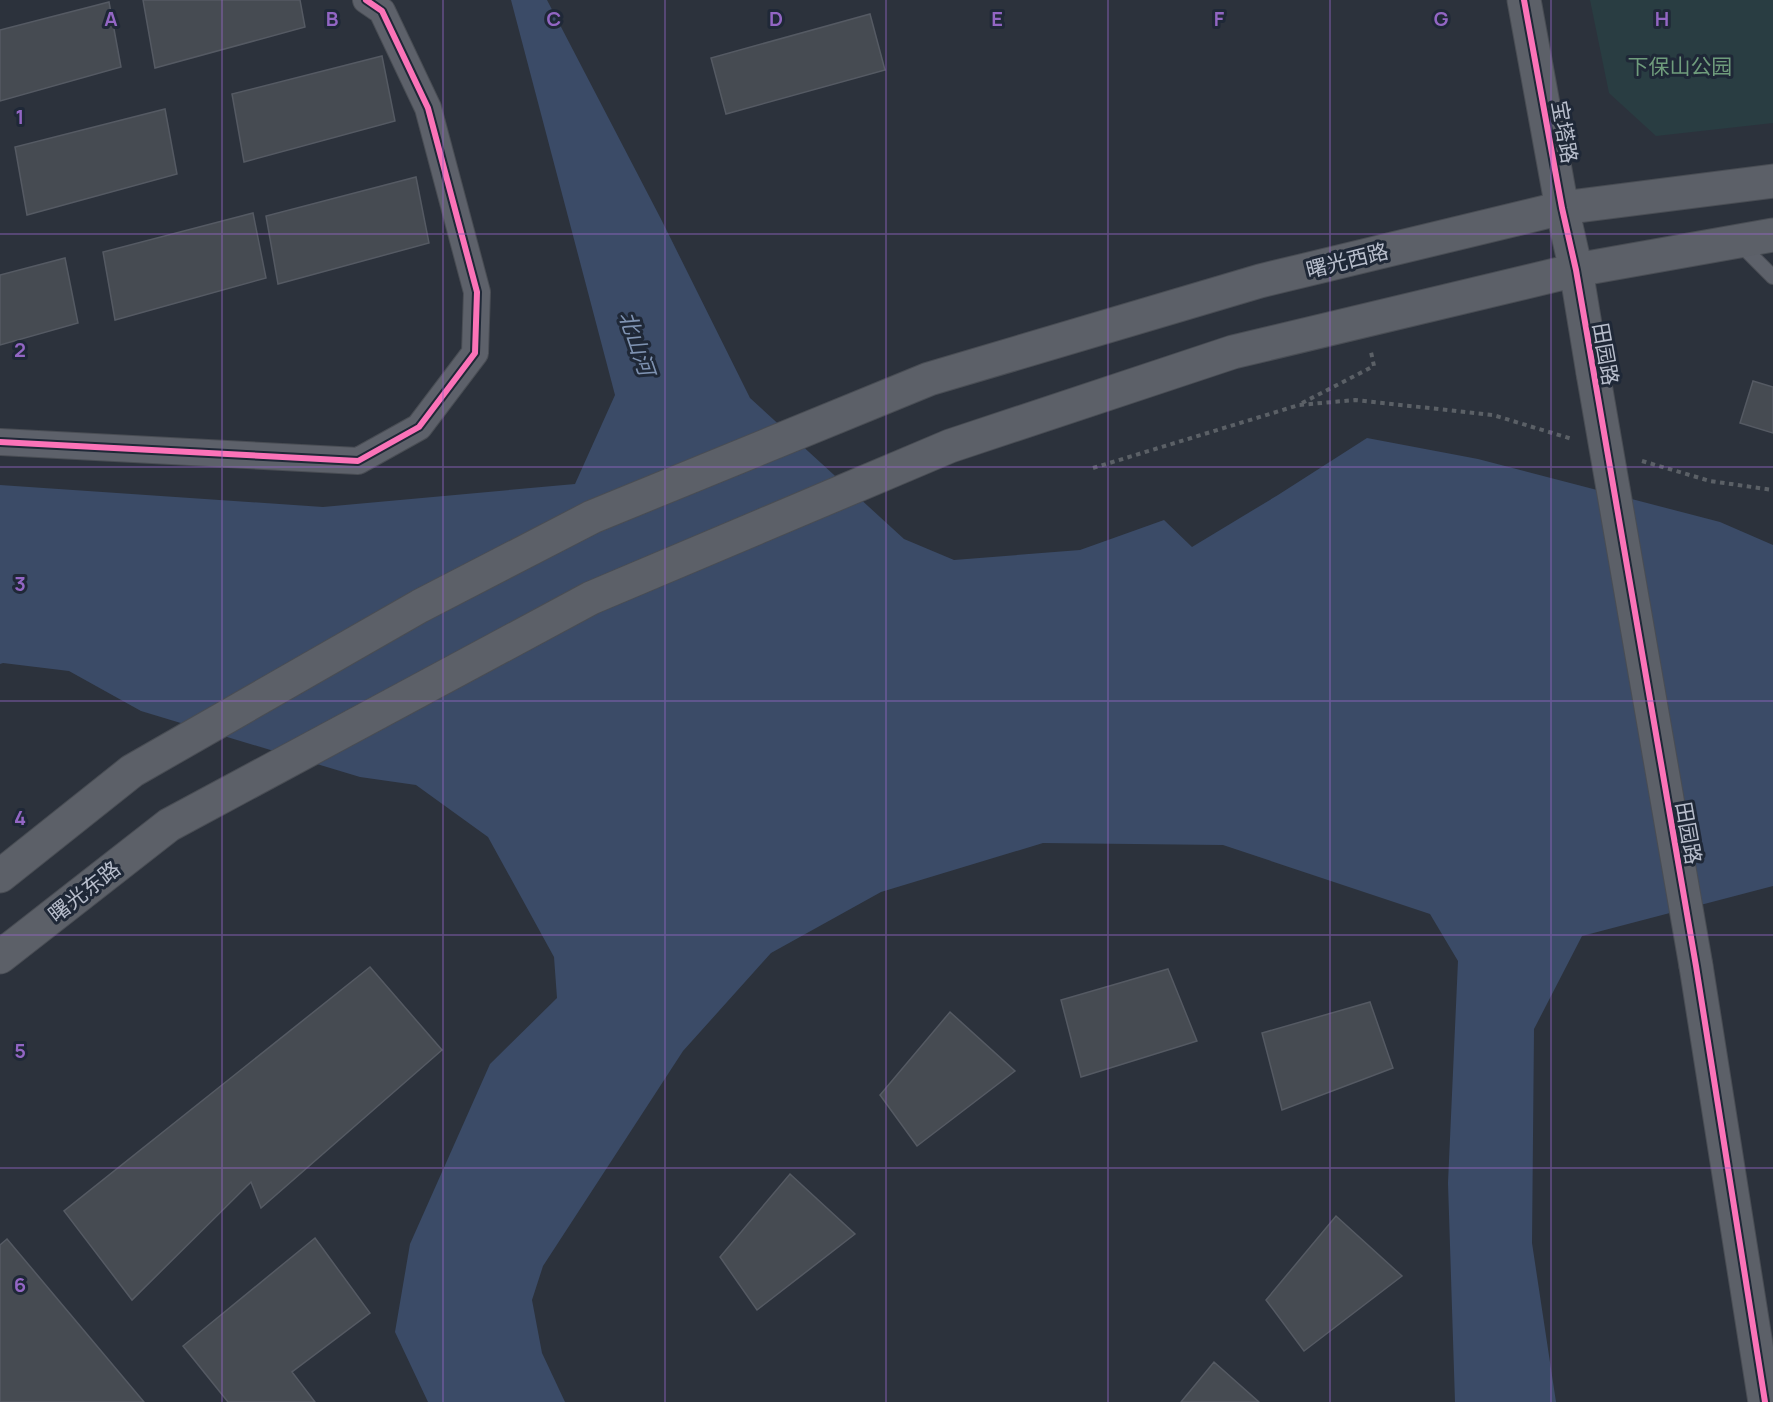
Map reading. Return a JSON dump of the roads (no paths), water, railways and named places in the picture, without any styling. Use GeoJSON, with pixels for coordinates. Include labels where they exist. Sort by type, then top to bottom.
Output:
{"type":"FeatureCollection","features":[{"type":"Feature","properties":{"kind":"main road","name":"宝塔路"},"geometry":{"type":"LineString","coordinates":[[1524,0],[1562,208],[1576,270]]}},
{"type":"Feature","properties":{"kind":"main road","name":"曙光西路"},"geometry":{"type":"LineString","coordinates":[[0,876],[132,771],[420,606],[592,517],[929,379],[1260,281],[1562,208],[1773,181]]}},
{"type":"Feature","properties":{"kind":"main road"},"geometry":{"type":"LineString","coordinates":[[1576,270],[1773,235]]}},
{"type":"Feature","properties":{"kind":"main road","name":"曙光东路"},"geometry":{"type":"LineString","coordinates":[[0,957],[169,825],[591,598],[950,446],[1233,352],[1576,270]]}},
{"type":"Feature","properties":{"kind":"main road","name":"田园路"},"geometry":{"type":"LineString","coordinates":[[1576,270],[1696,966],[1765,1402]]}},
{"type":"Feature","properties":{"kind":"street"},"geometry":{"type":"LineString","coordinates":[[0,442],[358,460],[419,427],[475,353],[477,292],[428,108],[382,11],[366,0]]}},
{"type":"Feature","properties":{"kind":"lane"},"geometry":{"type":"LineString","coordinates":[[1737,242],[1773,277]]}},
{"type":"Feature","properties":{"kind":"water","name":"北山河"},"geometry":{"type":"Polygon","coordinates":[[[511,0],[547,0],[662,221],[750,398],[904,539],[954,560],[1080,550],[1164,520],[1192,547],[1367,438],[1478,459],[1720,522],[1773,545],[1773,886],[1582,936],[1534,1029],[1532,1243],[1556,1402],[1455,1402],[1448,1183],[1458,961],[1430,914],[1223,845],[1043,843],[881,892],[771,953],[683,1051],[543,1266],[532,1300],[542,1353],[565,1402],[428,1402],[395,1332],[410,1244],[490,1064],[557,998],[554,957],[488,837],[416,785],[360,777],[141,711],[69,671],[0,664],[0,485],[323,507],[575,484],[615,395],[511,0]]]}},
{"type":"Feature","properties":{"kind":"park label","name":"下保山公园"},"geometry":{"type":"Point","coordinates":[1680,66]}}]}
